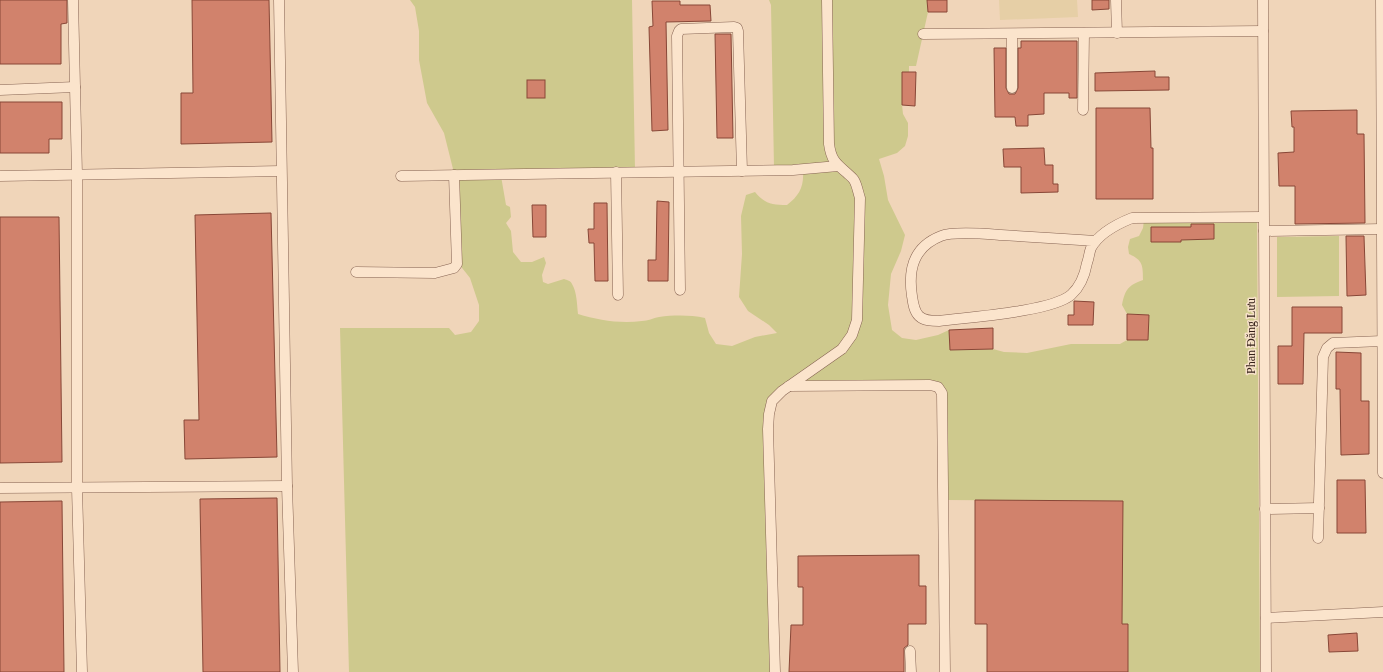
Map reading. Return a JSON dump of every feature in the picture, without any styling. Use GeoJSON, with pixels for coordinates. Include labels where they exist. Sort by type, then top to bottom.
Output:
{"type":"FeatureCollection","features":[{"type":"Feature","properties":{"kind":"street"},"geometry":{"type":"LineString","coordinates":[[73,0],[77,174],[77,488],[82,672]]}},
{"type":"Feature","properties":{"kind":"street"},"geometry":{"type":"LineString","coordinates":[[279,0],[287,486],[293,672]]}},
{"type":"Feature","properties":{"kind":"street"},"geometry":{"type":"LineString","coordinates":[[774,672],[768,429],[772,401],[789,386],[842,349],[852,335],[856,320],[860,198],[853,179],[838,166],[830,154],[827,0]]}},
{"type":"Feature","properties":{"kind":"street"},"geometry":{"type":"LineString","coordinates":[[1116,0],[1117,33]]}},
{"type":"Feature","properties":{"kind":"street","name":"Phan Đăng Lưu"},"geometry":{"type":"LineString","coordinates":[[1263,0],[1266,672]]}},
{"type":"Feature","properties":{"kind":"street"},"geometry":{"type":"LineString","coordinates":[[1381,0],[1383,473]]}},
{"type":"Feature","properties":{"kind":"street"},"geometry":{"type":"LineString","coordinates":[[680,290],[677,36],[681,29],[737,28],[742,171]]}},
{"type":"Feature","properties":{"kind":"street"},"geometry":{"type":"LineString","coordinates":[[922,34],[1263,31]]}},
{"type":"Feature","properties":{"kind":"street"},"geometry":{"type":"LineString","coordinates":[[1083,110],[1084,33]]}},
{"type":"Feature","properties":{"kind":"street"},"geometry":{"type":"LineString","coordinates":[[1012,34],[1012,88]]}},
{"type":"Feature","properties":{"kind":"street"},"geometry":{"type":"LineString","coordinates":[[0,90],[75,87]]}},
{"type":"Feature","properties":{"kind":"street"},"geometry":{"type":"LineString","coordinates":[[401,176],[742,171],[812,169],[838,166]]}},
{"type":"Feature","properties":{"kind":"street"},"geometry":{"type":"LineString","coordinates":[[0,176],[281,171]]}},
{"type":"Feature","properties":{"kind":"street"},"geometry":{"type":"LineString","coordinates":[[616,172],[618,295]]}},
{"type":"Feature","properties":{"kind":"street"},"geometry":{"type":"LineString","coordinates":[[356,272],[435,273],[454,268],[457,264],[454,175]]}},
{"type":"Feature","properties":{"kind":"street"},"geometry":{"type":"LineString","coordinates":[[1096,241],[967,233],[942,235],[930,242],[922,250],[911,268],[911,289],[915,310],[920,317],[930,321],[940,321],[1010,312],[1055,303],[1071,295],[1078,286],[1084,275],[1090,249],[1096,241],[1117,224],[1132,218],[1263,217]]}},
{"type":"Feature","properties":{"kind":"street"},"geometry":{"type":"LineString","coordinates":[[1264,232],[1382,229]]}},
{"type":"Feature","properties":{"kind":"street"},"geometry":{"type":"LineString","coordinates":[[1318,538],[1323,358],[1327,348],[1333,343],[1382,341]]}},
{"type":"Feature","properties":{"kind":"street"},"geometry":{"type":"LineString","coordinates":[[789,386],[930,385],[938,387],[942,393],[945,672]]}},
{"type":"Feature","properties":{"kind":"street"},"geometry":{"type":"LineString","coordinates":[[0,488],[287,486]]}},
{"type":"Feature","properties":{"kind":"street"},"geometry":{"type":"LineString","coordinates":[[1265,509],[1319,508]]}},
{"type":"Feature","properties":{"kind":"street"},"geometry":{"type":"LineString","coordinates":[[1266,618],[1383,612]]}},
{"type":"Feature","properties":{"kind":"street"},"geometry":{"type":"LineString","coordinates":[[910,651],[911,672]]}},
{"type":"Feature","properties":{"kind":"shaded area"},"geometry":{"type":"Polygon","coordinates":[[[410,0],[632,0],[635,170],[454,173],[444,133],[427,103],[419,60],[419,31],[415,7],[410,0]]]}},
{"type":"Feature","properties":{"kind":"shaded area"},"geometry":{"type":"Polygon","coordinates":[[[769,0],[825,0],[833,164],[774,168],[771,5],[769,0]]]}},
{"type":"Feature","properties":{"kind":"shaded area"},"geometry":{"type":"Polygon","coordinates":[[[830,0],[927,0],[928,12],[916,66],[909,66],[909,72],[902,72],[903,114],[908,123],[908,136],[905,146],[897,153],[879,159],[884,176],[888,200],[905,235],[901,251],[891,274],[888,305],[892,330],[902,338],[916,340],[938,335],[949,330],[950,350],[993,349],[1004,352],[1027,353],[1071,344],[1120,344],[1127,340],[1148,340],[1148,315],[1127,314],[1122,305],[1124,295],[1128,289],[1134,284],[1143,280],[1143,271],[1140,261],[1129,254],[1128,247],[1130,239],[1139,236],[1143,228],[1144,220],[1257,220],[1260,672],[1128,672],[1122,624],[1123,501],[946,500],[940,385],[797,383],[854,336],[862,197],[832,153],[830,0]]]}},
{"type":"Feature","properties":{"kind":"shaded area"},"geometry":{"type":"Polygon","coordinates":[[[999,0],[1077,0],[1078,17],[1000,20],[999,0]]]}},
{"type":"Feature","properties":{"kind":"shaded area"},"geometry":{"type":"Polygon","coordinates":[[[837,169],[851,180],[855,189],[854,319],[850,333],[840,347],[770,399],[772,672],[349,672],[340,328],[449,328],[455,335],[471,332],[479,321],[479,305],[470,278],[459,264],[457,178],[501,176],[506,205],[510,207],[511,217],[506,223],[511,231],[513,252],[521,262],[532,262],[544,257],[546,263],[542,275],[543,282],[548,284],[564,279],[571,282],[576,295],[578,314],[601,320],[617,322],[644,321],[659,317],[671,316],[705,318],[709,333],[716,344],[732,346],[755,337],[777,333],[769,325],[748,311],[739,297],[742,254],[741,216],[746,195],[755,192],[769,203],[787,205],[798,195],[802,187],[803,172],[837,169]]]}},
{"type":"Feature","properties":{"kind":"shaded area"},"geometry":{"type":"Polygon","coordinates":[[[1339,236],[1339,296],[1277,297],[1277,237],[1339,236]]]}},
{"type":"Feature","properties":{"kind":"building"},"geometry":{"type":"Polygon","coordinates":[[[0,0],[67,0],[67,23],[61,24],[61,64],[0,64],[0,0]]]}},
{"type":"Feature","properties":{"kind":"building"},"geometry":{"type":"Polygon","coordinates":[[[192,0],[269,0],[272,142],[181,144],[181,93],[193,93],[192,0]]]}},
{"type":"Feature","properties":{"kind":"building"},"geometry":{"type":"Polygon","coordinates":[[[927,0],[947,0],[947,12],[928,12],[927,0]]]}},
{"type":"Feature","properties":{"kind":"building"},"geometry":{"type":"Polygon","coordinates":[[[1092,0],[1109,0],[1109,9],[1092,10],[1092,0]]]}},
{"type":"Feature","properties":{"kind":"building"},"geometry":{"type":"Polygon","coordinates":[[[652,1],[680,1],[680,5],[710,5],[711,21],[666,22],[668,130],[652,131],[649,27],[653,26],[652,1]]]}},
{"type":"Feature","properties":{"kind":"building"},"geometry":{"type":"Polygon","coordinates":[[[715,34],[731,34],[733,138],[717,138],[715,34]]]}},
{"type":"Feature","properties":{"kind":"building"},"geometry":{"type":"Polygon","coordinates":[[[1021,41],[1077,41],[1077,98],[1069,98],[1069,93],[1044,93],[1044,114],[1028,115],[1028,126],[1016,126],[1015,117],[995,117],[994,48],[1006,48],[1006,88],[1009,94],[1015,94],[1018,88],[1018,48],[1021,48],[1021,41]]]}},
{"type":"Feature","properties":{"kind":"building"},"geometry":{"type":"Polygon","coordinates":[[[1155,71],[1155,77],[1169,77],[1169,90],[1095,91],[1095,73],[1155,71]]]}},
{"type":"Feature","properties":{"kind":"building"},"geometry":{"type":"Polygon","coordinates":[[[902,72],[916,72],[915,106],[902,105],[902,72]]]}},
{"type":"Feature","properties":{"kind":"building"},"geometry":{"type":"Polygon","coordinates":[[[527,80],[545,80],[545,98],[527,98],[527,80]]]}},
{"type":"Feature","properties":{"kind":"building"},"geometry":{"type":"Polygon","coordinates":[[[0,102],[62,102],[62,139],[49,139],[49,153],[0,153],[0,102]]]}},
{"type":"Feature","properties":{"kind":"building"},"geometry":{"type":"Polygon","coordinates":[[[1096,108],[1150,108],[1151,148],[1153,148],[1153,199],[1096,199],[1096,108]]]}},
{"type":"Feature","properties":{"kind":"building"},"geometry":{"type":"Polygon","coordinates":[[[1357,110],[1357,134],[1364,134],[1365,223],[1295,224],[1295,186],[1279,186],[1278,153],[1294,152],[1294,127],[1292,127],[1291,111],[1357,110]]]}},
{"type":"Feature","properties":{"kind":"building"},"geometry":{"type":"Polygon","coordinates":[[[1044,148],[1045,165],[1053,165],[1053,184],[1058,184],[1058,192],[1021,193],[1021,167],[1004,167],[1003,149],[1044,148]]]}},
{"type":"Feature","properties":{"kind":"building"},"geometry":{"type":"Polygon","coordinates":[[[657,201],[669,202],[668,281],[648,281],[648,260],[656,260],[657,201]]]}},
{"type":"Feature","properties":{"kind":"building"},"geometry":{"type":"Polygon","coordinates":[[[594,203],[607,203],[608,281],[595,281],[594,243],[589,243],[588,229],[594,229],[594,203]]]}},
{"type":"Feature","properties":{"kind":"building"},"geometry":{"type":"Polygon","coordinates":[[[532,205],[546,205],[546,237],[533,237],[532,205]]]}},
{"type":"Feature","properties":{"kind":"building"},"geometry":{"type":"Polygon","coordinates":[[[271,213],[277,457],[185,459],[184,420],[199,420],[195,215],[271,213]]]}},
{"type":"Feature","properties":{"kind":"building"},"geometry":{"type":"Polygon","coordinates":[[[0,217],[59,217],[62,462],[0,463],[0,217]]]}},
{"type":"Feature","properties":{"kind":"building"},"geometry":{"type":"Polygon","coordinates":[[[1191,224],[1214,224],[1214,239],[1181,240],[1181,242],[1151,242],[1151,227],[1191,227],[1191,224]]]}},
{"type":"Feature","properties":{"kind":"building"},"geometry":{"type":"Polygon","coordinates":[[[1346,236],[1364,236],[1366,295],[1347,296],[1346,236]]]}},
{"type":"Feature","properties":{"kind":"building"},"geometry":{"type":"Polygon","coordinates":[[[1074,301],[1094,302],[1093,325],[1068,325],[1068,315],[1074,315],[1074,301]]]}},
{"type":"Feature","properties":{"kind":"building"},"geometry":{"type":"Polygon","coordinates":[[[1292,307],[1342,307],[1342,333],[1304,333],[1303,384],[1278,384],[1278,346],[1292,346],[1292,307]]]}},
{"type":"Feature","properties":{"kind":"building"},"geometry":{"type":"Polygon","coordinates":[[[1127,314],[1149,315],[1148,340],[1127,340],[1127,314]]]}},
{"type":"Feature","properties":{"kind":"building"},"geometry":{"type":"Polygon","coordinates":[[[993,328],[993,349],[950,350],[949,330],[993,328]]]}},
{"type":"Feature","properties":{"kind":"building"},"geometry":{"type":"Polygon","coordinates":[[[1336,352],[1361,353],[1361,401],[1369,401],[1369,454],[1341,455],[1340,389],[1336,389],[1336,352]]]}},
{"type":"Feature","properties":{"kind":"building"},"geometry":{"type":"Polygon","coordinates":[[[1337,480],[1365,480],[1366,533],[1337,533],[1337,480]]]}},
{"type":"Feature","properties":{"kind":"building"},"geometry":{"type":"Polygon","coordinates":[[[277,498],[280,672],[203,672],[200,499],[277,498]]]}},
{"type":"Feature","properties":{"kind":"building"},"geometry":{"type":"Polygon","coordinates":[[[975,500],[1123,501],[1122,624],[1128,624],[1128,672],[987,672],[987,624],[975,624],[975,500]]]}},
{"type":"Feature","properties":{"kind":"building"},"geometry":{"type":"Polygon","coordinates":[[[62,501],[64,672],[0,672],[0,502],[62,501]]]}},
{"type":"Feature","properties":{"kind":"building"},"geometry":{"type":"Polygon","coordinates":[[[919,555],[919,586],[926,586],[926,624],[908,624],[908,645],[904,648],[904,672],[789,672],[791,625],[803,625],[803,587],[798,587],[798,556],[919,555]]]}},
{"type":"Feature","properties":{"kind":"building"},"geometry":{"type":"Polygon","coordinates":[[[1357,633],[1358,651],[1329,652],[1328,635],[1357,633]]]}}]}
